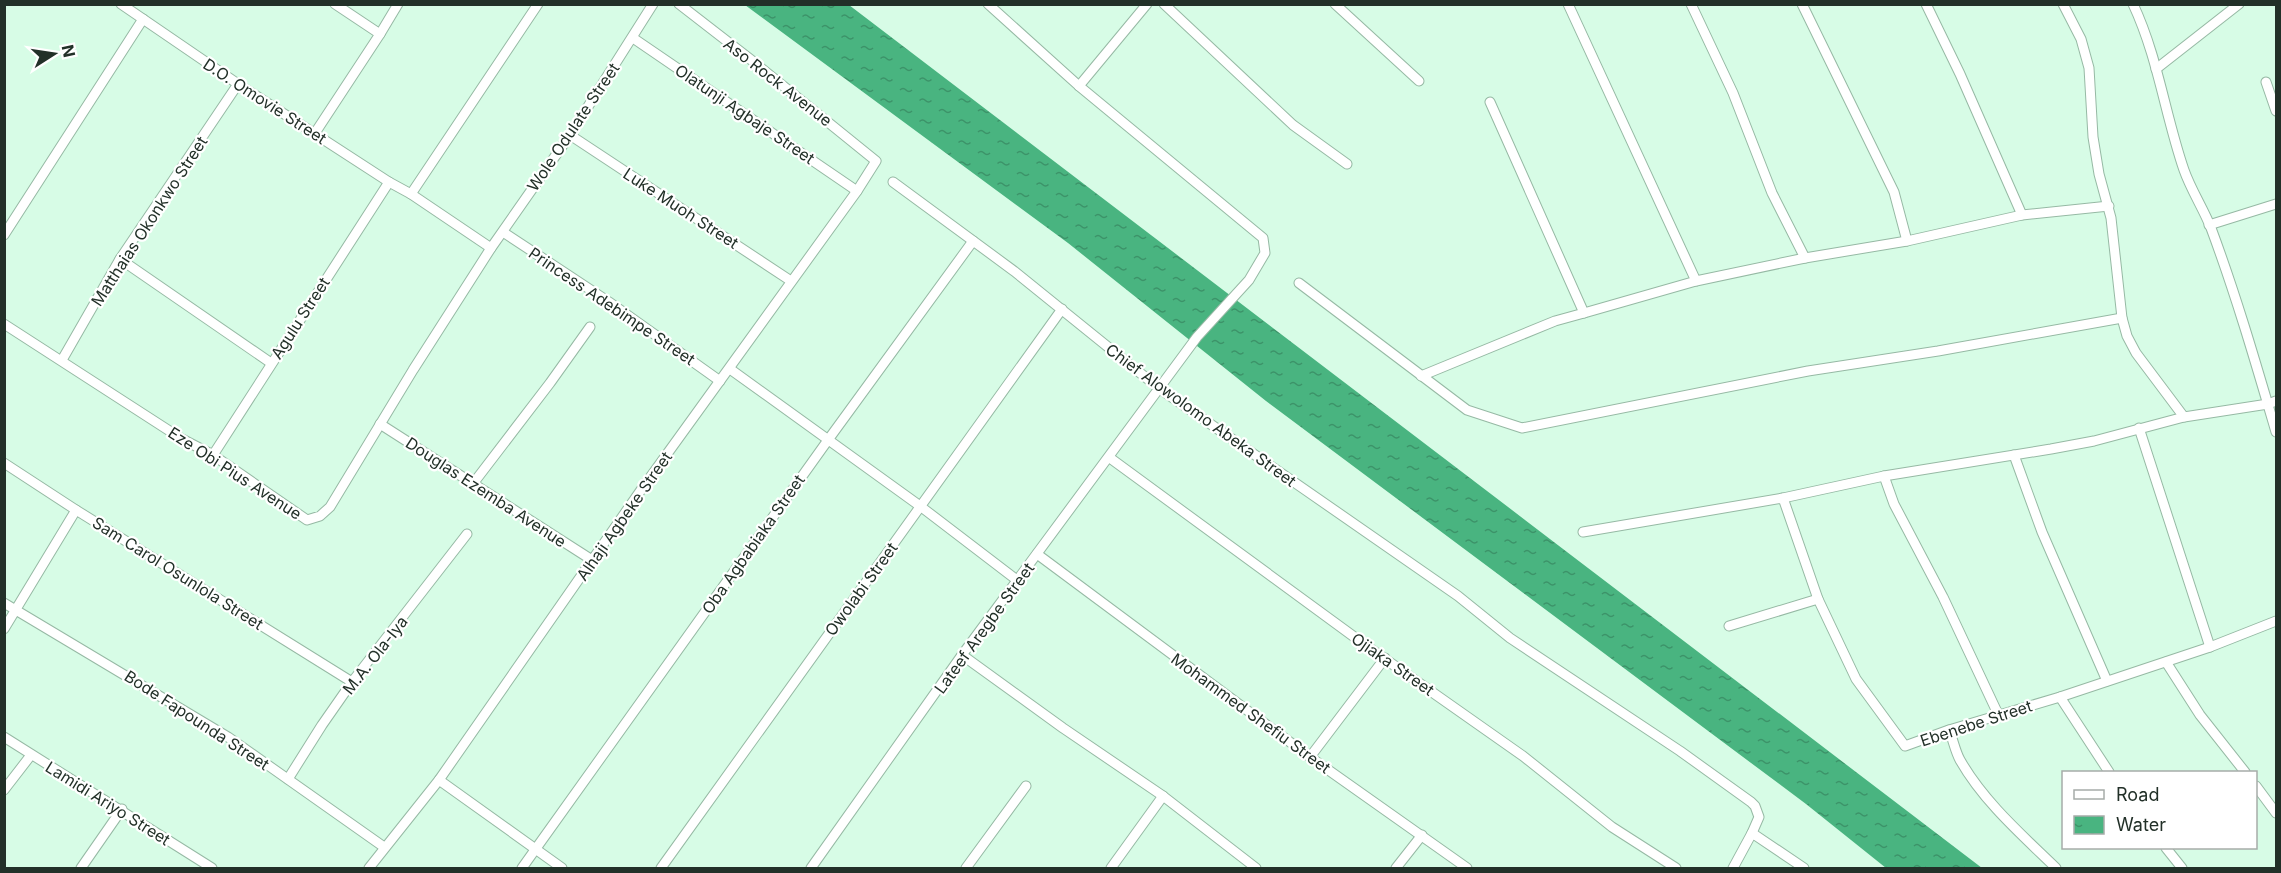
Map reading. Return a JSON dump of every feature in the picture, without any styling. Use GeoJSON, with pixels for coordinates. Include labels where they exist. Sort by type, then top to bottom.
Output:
{"type":"FeatureCollection","features":[{"type":"Feature","properties":{"kind":"street","name":"D.O. Omovie Street"},"geometry":{"type":"LineString","coordinates":[[121,4],[238,84],[491,248]]}},
{"type":"Feature","properties":{"kind":"street"},"geometry":{"type":"LineString","coordinates":[[335,4],[381,34]]}},
{"type":"Feature","properties":{"kind":"street"},"geometry":{"type":"LineString","coordinates":[[315,133],[381,34],[398,4]]}},
{"type":"Feature","properties":{"kind":"street"},"geometry":{"type":"LineString","coordinates":[[411,194],[538,4]]}},
{"type":"Feature","properties":{"kind":"street","name":"Wole Odulate Street"},"geometry":{"type":"LineString","coordinates":[[491,248],[570,135],[653,4]]}},
{"type":"Feature","properties":{"kind":"street","name":"Aso Rock Avenue"},"geometry":{"type":"LineString","coordinates":[[679,4],[876,161]]}},
{"type":"Feature","properties":{"kind":"street"},"geometry":{"type":"LineString","coordinates":[[1079,86],[1147,4]]}},
{"type":"Feature","properties":{"kind":"street"},"geometry":{"type":"LineString","coordinates":[[1164,4],[1293,125],[1347,164]]}},
{"type":"Feature","properties":{"kind":"street"},"geometry":{"type":"LineString","coordinates":[[1335,4],[1419,81]]}},
{"type":"Feature","properties":{"kind":"street"},"geometry":{"type":"LineString","coordinates":[[1568,4],[1696,281]]}},
{"type":"Feature","properties":{"kind":"street"},"geometry":{"type":"LineString","coordinates":[[1691,4],[1733,93],[1772,193],[1805,258]]}},
{"type":"Feature","properties":{"kind":"street"},"geometry":{"type":"LineString","coordinates":[[1802,4],[1894,192],[1907,241]]}},
{"type":"Feature","properties":{"kind":"street"},"geometry":{"type":"LineString","coordinates":[[1926,4],[1960,74],[2022,215]]}},
{"type":"Feature","properties":{"kind":"street"},"geometry":{"type":"LineString","coordinates":[[2063,4],[2078,33],[2089,68],[2093,137],[2099,174],[2109,206],[2122,318],[2127,336],[2136,353],[2184,417]]}},
{"type":"Feature","properties":{"kind":"street"},"geometry":{"type":"LineString","coordinates":[[2133,4],[2143,25],[2184,171],[2210,225],[2272,402],[2277,432]]}},
{"type":"Feature","properties":{"kind":"street"},"geometry":{"type":"LineString","coordinates":[[2156,69],[2239,4]]}},
{"type":"Feature","properties":{"kind":"street","name":"Lateef Aregbe Street"},"geometry":{"type":"LineString","coordinates":[[811,868],[962,655],[1197,338],[1249,280],[1265,253],[1263,238],[1079,86],[992,6]]}},
{"type":"Feature","properties":{"kind":"street"},"geometry":{"type":"LineString","coordinates":[[4,235],[143,19]]}},
{"type":"Feature","properties":{"kind":"street","name":"Olatunji Agbaje Street"},"geometry":{"type":"LineString","coordinates":[[633,38],[857,191]]}},
{"type":"Feature","properties":{"kind":"street"},"geometry":{"type":"LineString","coordinates":[[2266,82],[2277,111]]}},
{"type":"Feature","properties":{"kind":"street","name":"Matthaias Okonkwo Street"},"geometry":{"type":"LineString","coordinates":[[62,360],[120,259],[238,84]]}},
{"type":"Feature","properties":{"kind":"street"},"geometry":{"type":"LineString","coordinates":[[1490,102],[1584,314]]}},
{"type":"Feature","properties":{"kind":"street","name":"Luke Muoh Street"},"geometry":{"type":"LineString","coordinates":[[570,135],[791,281]]}},
{"type":"Feature","properties":{"kind":"street","name":"Alhaji Agbeke Street"},"geometry":{"type":"LineString","coordinates":[[369,868],[439,780],[592,560],[857,191],[876,161]]}},
{"type":"Feature","properties":{"kind":"street","name":"Agulu Street"},"geometry":{"type":"LineString","coordinates":[[213,455],[389,182]]}},
{"type":"Feature","properties":{"kind":"street","name":"Chief Alowolomo Abeka Street"},"geometry":{"type":"LineString","coordinates":[[892,182],[1062,309],[1160,389],[1458,596],[1510,638],[1680,751],[1751,802],[1759,817],[1752,833]]}},
{"type":"Feature","properties":{"kind":"street"},"geometry":{"type":"LineString","coordinates":[[2210,225],[2277,204]]}},
{"type":"Feature","properties":{"kind":"street"},"geometry":{"type":"LineString","coordinates":[[1421,376],[1556,321],[1696,281],[1805,258],[1907,241],[2022,215],[2109,206]]}},
{"type":"Feature","properties":{"kind":"street","name":"Princess Adebimpe Street"},"geometry":{"type":"LineString","coordinates":[[502,232],[609,302],[720,381]]}},
{"type":"Feature","properties":{"kind":"street","name":"Oba Agbabiaka Street"},"geometry":{"type":"LineString","coordinates":[[522,868],[973,241]]}},
{"type":"Feature","properties":{"kind":"street","name":"Eze Obi Pius Avenue"},"geometry":{"type":"LineString","coordinates":[[4,324],[182,439],[213,455],[307,520],[320,516],[330,507],[491,248]]}},
{"type":"Feature","properties":{"kind":"street"},"geometry":{"type":"LineString","coordinates":[[120,259],[271,363]]}},
{"type":"Feature","properties":{"kind":"street"},"geometry":{"type":"LineString","coordinates":[[1299,284],[1467,410],[1522,428],[1808,370],[1938,351],[2122,318]]}},
{"type":"Feature","properties":{"kind":"street","name":"Owolabi Street"},"geometry":{"type":"LineString","coordinates":[[661,868],[1062,309]]}},
{"type":"Feature","properties":{"kind":"street"},"geometry":{"type":"LineString","coordinates":[[472,484],[590,327]]}},
{"type":"Feature","properties":{"kind":"street"},"geometry":{"type":"LineString","coordinates":[[730,369],[920,506],[1018,581]]}},
{"type":"Feature","properties":{"kind":"street"},"geometry":{"type":"LineString","coordinates":[[1583,532],[1783,498],[1884,476],[2094,441],[2184,417],[2272,402]]}},
{"type":"Feature","properties":{"kind":"street","name":"Douglas Ezemba Avenue"},"geometry":{"type":"LineString","coordinates":[[380,424],[592,560]]}},
{"type":"Feature","properties":{"kind":"street"},"geometry":{"type":"LineString","coordinates":[[2139,428],[2210,647]]}},
{"type":"Feature","properties":{"kind":"street"},"geometry":{"type":"LineString","coordinates":[[2014,455],[2042,532],[2107,681]]}},
{"type":"Feature","properties":{"kind":"street","name":"Ojiaka Street"},"geometry":{"type":"LineString","coordinates":[[1110,458],[1523,756],[1612,827],[1676,868]]}},
{"type":"Feature","properties":{"kind":"street","name":"Sam Carol Osunlola Street"},"geometry":{"type":"LineString","coordinates":[[4,463],[352,682]]}},
{"type":"Feature","properties":{"kind":"street"},"geometry":{"type":"LineString","coordinates":[[1884,476],[1894,504],[1998,714]]}},
{"type":"Feature","properties":{"kind":"street","name":"Ebenebe Street"},"geometry":{"type":"LineString","coordinates":[[1783,498],[1818,599],[1856,679],[1905,746],[1949,729],[2166,662],[2277,621]]}},
{"type":"Feature","properties":{"kind":"street"},"geometry":{"type":"LineString","coordinates":[[4,629],[76,510]]}},
{"type":"Feature","properties":{"kind":"street","name":"M.A. Ola-Iya"},"geometry":{"type":"LineString","coordinates":[[288,779],[352,682],[466,534]]}},
{"type":"Feature","properties":{"kind":"street","name":"Mohammed Shefiu Street"},"geometry":{"type":"LineString","coordinates":[[1037,554],[1310,757],[1467,868]]}},
{"type":"Feature","properties":{"kind":"street"},"geometry":{"type":"LineString","coordinates":[[1729,626],[1818,599]]}},
{"type":"Feature","properties":{"kind":"street","name":"Bode Fapounda Street"},"geometry":{"type":"LineString","coordinates":[[4,603],[228,737],[384,847]]}},
{"type":"Feature","properties":{"kind":"street"},"geometry":{"type":"LineString","coordinates":[[962,655],[1163,796],[1254,868]]}},
{"type":"Feature","properties":{"kind":"street"},"geometry":{"type":"LineString","coordinates":[[1310,757],[1385,658]]}},
{"type":"Feature","properties":{"kind":"street"},"geometry":{"type":"LineString","coordinates":[[2166,662],[2200,715],[2244,771]]}},
{"type":"Feature","properties":{"kind":"street"},"geometry":{"type":"LineString","coordinates":[[2060,696],[2108,771]]}},
{"type":"Feature","properties":{"kind":"street"},"geometry":{"type":"LineString","coordinates":[[1949,729],[1959,759],[1975,782],[2006,819],[2056,868]]}},
{"type":"Feature","properties":{"kind":"street","name":"Lamidi Ariyo Street"},"geometry":{"type":"LineString","coordinates":[[4,737],[212,868]]}},
{"type":"Feature","properties":{"kind":"street"},"geometry":{"type":"LineString","coordinates":[[4,790],[31,755]]}},
{"type":"Feature","properties":{"kind":"street"},"geometry":{"type":"LineString","coordinates":[[439,780],[562,868]]}},
{"type":"Feature","properties":{"kind":"street"},"geometry":{"type":"LineString","coordinates":[[966,868],[1026,786]]}},
{"type":"Feature","properties":{"kind":"street"},"geometry":{"type":"LineString","coordinates":[[2257,787],[2277,813]]}},
{"type":"Feature","properties":{"kind":"street"},"geometry":{"type":"LineString","coordinates":[[1111,868],[1163,796]]}},
{"type":"Feature","properties":{"kind":"street"},"geometry":{"type":"LineString","coordinates":[[81,868],[122,810]]}},
{"type":"Feature","properties":{"kind":"street"},"geometry":{"type":"LineString","coordinates":[[1733,868],[1752,833],[1804,868]]}},
{"type":"Feature","properties":{"kind":"street"},"geometry":{"type":"LineString","coordinates":[[1396,868],[1422,836]]}},
{"type":"Feature","properties":{"kind":"street"},"geometry":{"type":"LineString","coordinates":[[2167,849],[2182,868]]}},
{"type":"Feature","properties":{"kind":"water"},"geometry":{"type":"Polygon","coordinates":[[[745,5],[849,5],[1982,868],[1886,868],[1806,804],[1266,401],[1068,243],[745,5]]]}}]}
